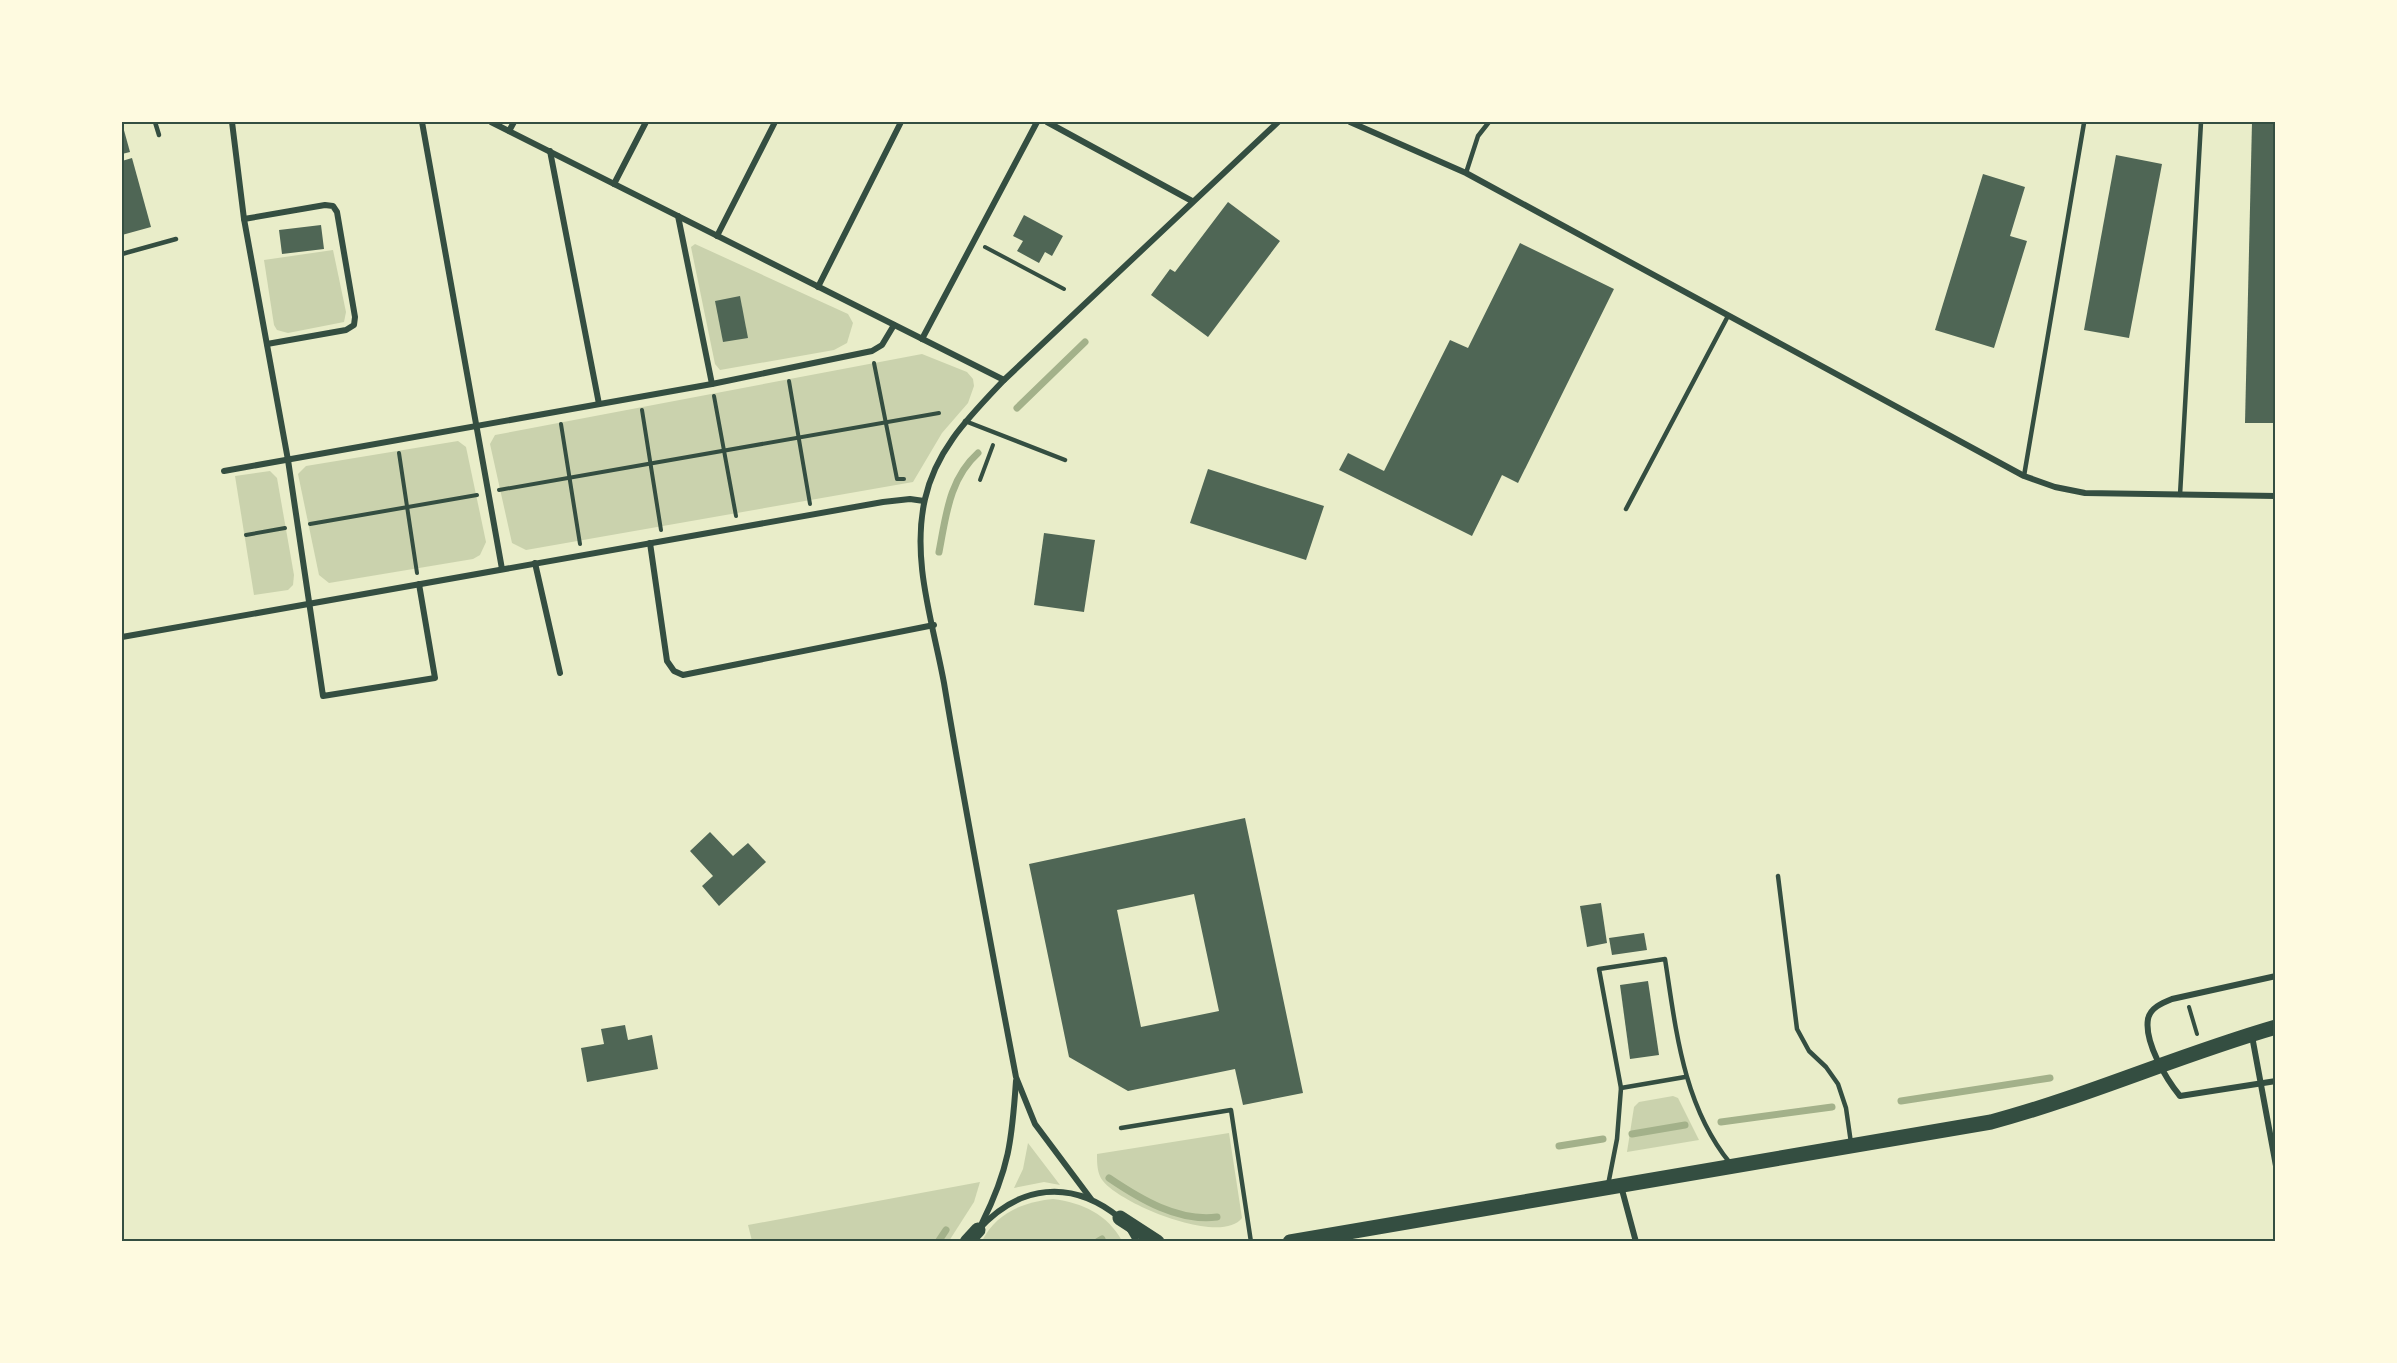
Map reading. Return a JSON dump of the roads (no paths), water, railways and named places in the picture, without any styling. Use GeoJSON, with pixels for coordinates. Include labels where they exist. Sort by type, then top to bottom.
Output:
{"type":"FeatureCollection","features":[{"type":"Feature","properties":{"kind":"main road"},"geometry":{"type":"LineString","coordinates":[[1290,1242],[1991,1122],[2078,1096],[2159,1064],[2276,1027]]}},
{"type":"Feature","properties":{"kind":"main road"},"geometry":{"type":"LineString","coordinates":[[1120,1218],[1157,1242]]}},
{"type":"Feature","properties":{"kind":"street"},"geometry":{"type":"LineString","coordinates":[[232,122],[244,219],[288,460],[323,696],[435,678],[419,584]]}},
{"type":"Feature","properties":{"kind":"street"},"geometry":{"type":"LineString","coordinates":[[422,122],[502,569]]}},
{"type":"Feature","properties":{"kind":"street"},"geometry":{"type":"LineString","coordinates":[[491,122],[1004,380]]}},
{"type":"Feature","properties":{"kind":"street"},"geometry":{"type":"LineString","coordinates":[[509,131],[514,122]]}},
{"type":"Feature","properties":{"kind":"street"},"geometry":{"type":"LineString","coordinates":[[614,184],[646,122]]}},
{"type":"Feature","properties":{"kind":"street"},"geometry":{"type":"LineString","coordinates":[[717,236],[775,122]]}},
{"type":"Feature","properties":{"kind":"street"},"geometry":{"type":"LineString","coordinates":[[818,287],[901,122]]}},
{"type":"Feature","properties":{"kind":"street"},"geometry":{"type":"LineString","coordinates":[[922,339],[1037,122]]}},
{"type":"Feature","properties":{"kind":"street"},"geometry":{"type":"LineString","coordinates":[[1047,122],[1192,201]]}},
{"type":"Feature","properties":{"kind":"street"},"geometry":{"type":"LineString","coordinates":[[1091,1199],[1035,1124],[1016,1077],[956,768],[921,558],[920,536],[924,501],[941,455],[965,421],[1004,380],[1278,122]]}},
{"type":"Feature","properties":{"kind":"street"},"geometry":{"type":"LineString","coordinates":[[1350,122],[1466,173],[2024,476],[2055,487],[2085,493],[2276,496]]}},
{"type":"Feature","properties":{"kind":"street"},"geometry":{"type":"LineString","coordinates":[[550,152],[599,404]]}},
{"type":"Feature","properties":{"kind":"street"},"geometry":{"type":"LineString","coordinates":[[244,219],[333,206],[341,235],[354,325],[346,330],[267,344]]}},
{"type":"Feature","properties":{"kind":"street"},"geometry":{"type":"LineString","coordinates":[[678,216],[712,384]]}},
{"type":"Feature","properties":{"kind":"street"},"geometry":{"type":"LineString","coordinates":[[224,471],[712,384],[872,351],[882,345],[894,325]]}},
{"type":"Feature","properties":{"kind":"street"},"geometry":{"type":"LineString","coordinates":[[122,637],[899,499],[924,501]]}},
{"type":"Feature","properties":{"kind":"street"},"geometry":{"type":"LineString","coordinates":[[650,543],[667,661],[674,671],[683,675],[934,626]]}},
{"type":"Feature","properties":{"kind":"street"},"geometry":{"type":"LineString","coordinates":[[535,563],[560,673]]}},
{"type":"Feature","properties":{"kind":"street"},"geometry":{"type":"LineString","coordinates":[[2276,976],[2183,996],[2156,1006],[2148,1018],[2159,1064],[2180,1096],[2276,1081]]}},
{"type":"Feature","properties":{"kind":"street"},"geometry":{"type":"LineString","coordinates":[[2252,1034],[2276,1166]]}},
{"type":"Feature","properties":{"kind":"street"},"geometry":{"type":"LineString","coordinates":[[973,1238],[1005,1169],[1012,1140],[1016,1077]]}},
{"type":"Feature","properties":{"kind":"street"},"geometry":{"type":"LineString","coordinates":[[1614,1186],[1636,1242]]}},
{"type":"Feature","properties":{"kind":"street"},"geometry":{"type":"LineString","coordinates":[[973,1238],[992,1215],[1009,1203],[1029,1195],[1050,1191],[1071,1192],[1091,1199],[1120,1218],[1137,1242]]}},
{"type":"Feature","properties":{"kind":"lane"},"geometry":{"type":"LineString","coordinates":[[155,122],[159,135]]}},
{"type":"Feature","properties":{"kind":"lane"},"geometry":{"type":"LineString","coordinates":[[1466,173],[1478,136],[1489,122]]}},
{"type":"Feature","properties":{"kind":"lane"},"geometry":{"type":"LineString","coordinates":[[2180,495],[2201,122]]}},
{"type":"Feature","properties":{"kind":"lane"},"geometry":{"type":"LineString","coordinates":[[2024,476],[2084,123]]}},
{"type":"Feature","properties":{"kind":"lane"},"geometry":{"type":"LineString","coordinates":[[122,254],[176,239]]}},
{"type":"Feature","properties":{"kind":"lane"},"geometry":{"type":"LineString","coordinates":[[1626,509],[1728,316]]}},
{"type":"Feature","properties":{"kind":"lane"},"geometry":{"type":"LineString","coordinates":[[965,421],[1065,460]]}},
{"type":"Feature","properties":{"kind":"lane"},"geometry":{"type":"LineString","coordinates":[[1778,876],[1797,1029],[1809,1052],[1826,1067],[1838,1084],[1846,1108],[1852,1146]]}},
{"type":"Feature","properties":{"kind":"lane"},"geometry":{"type":"LineString","coordinates":[[1614,1186],[1621,1088],[1599,969],[1665,959],[1686,1077],[1715,1142],[1733,1166]]}},
{"type":"Feature","properties":{"kind":"lane"},"geometry":{"type":"LineString","coordinates":[[1621,1088],[1686,1077]]}},
{"type":"Feature","properties":{"kind":"lane"},"geometry":{"type":"LineString","coordinates":[[1121,1128],[1232,1110],[1251,1242]]}},
{"type":"Feature","properties":{"kind":"waterway"},"geometry":{"type":"LineString","coordinates":[[1017,408],[1085,342]]}},
{"type":"Feature","properties":{"kind":"waterway"},"geometry":{"type":"LineString","coordinates":[[939,552],[955,486],[968,463],[978,453]]}},
{"type":"Feature","properties":{"kind":"waterway"},"geometry":{"type":"LineString","coordinates":[[1901,1101],[2050,1078]]}},
{"type":"Feature","properties":{"kind":"waterway"},"geometry":{"type":"LineString","coordinates":[[1721,1122],[1832,1107]]}},
{"type":"Feature","properties":{"kind":"waterway"},"geometry":{"type":"LineString","coordinates":[[1632,1134],[1685,1125]]}},
{"type":"Feature","properties":{"kind":"waterway"},"geometry":{"type":"LineString","coordinates":[[1559,1146],[1603,1139]]}},
{"type":"Feature","properties":{"kind":"waterway"},"geometry":{"type":"LineString","coordinates":[[1109,1178],[1133,1194],[1160,1207],[1188,1216],[1217,1217]]}},
{"type":"Feature","properties":{"kind":"waterway"},"geometry":{"type":"LineString","coordinates":[[938,1242],[946,1230]]}},
{"type":"Feature","properties":{"kind":"waterway"},"geometry":{"type":"LineString","coordinates":[[1097,1242],[1102,1239]]}}]}
